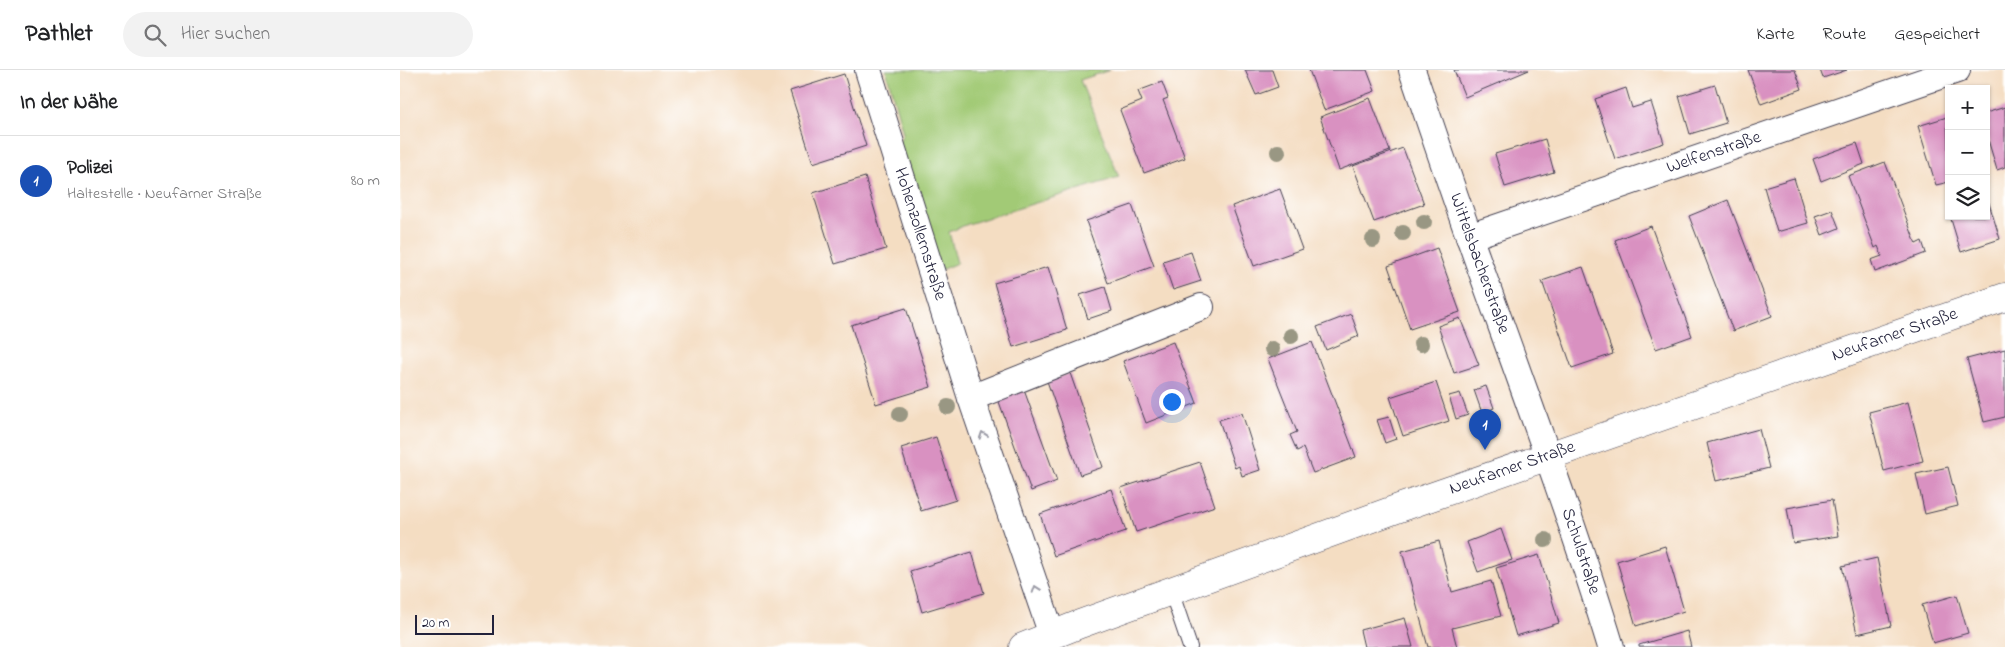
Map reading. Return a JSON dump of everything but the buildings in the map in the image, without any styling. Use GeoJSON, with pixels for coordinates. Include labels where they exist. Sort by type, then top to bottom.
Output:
{"type":"FeatureCollection","features":[{"type":"Feature","properties":{"kind":"street","name":"Hohenzollernstraße"},"geometry":{"type":"LineString","coordinates":[[868,70],[970,398],[1052,635]]}},
{"type":"Feature","properties":{"kind":"street","name":"Wittelsbacherstraße"},"geometry":{"type":"LineString","coordinates":[[1412,70],[1469,237],[1548,456]]}},
{"type":"Feature","properties":{"kind":"street","name":"Welfenstraße"},"geometry":{"type":"LineString","coordinates":[[1469,237],[1957,70]]}},
{"type":"Feature","properties":{"kind":"street","name":"Neufarner Straße"},"geometry":{"type":"LineString","coordinates":[[1023,647],[1411,503],[2005,297]]}},
{"type":"Feature","properties":{"kind":"street"},"geometry":{"type":"LineString","coordinates":[[970,398],[1201,307]]}},
{"type":"Feature","properties":{"kind":"street","name":"Schulstraße"},"geometry":{"type":"LineString","coordinates":[[1548,456],[1582,550],[1611,647]]}},
{"type":"Feature","properties":{"kind":"lane"},"geometry":{"type":"LineString","coordinates":[[1171,591],[1190,647]]}},
{"type":"Feature","properties":{"kind":"green space"},"geometry":{"type":"Polygon","coordinates":[[[886,70],[1110,70],[1080,80],[1119,177],[968,224],[949,232],[957,263],[938,271],[898,144],[903,133],[886,70]]]}},
{"type":"Feature","properties":{"kind":"place","name":"Polizei"},"geometry":{"type":"Point","coordinates":[1485,450]}}]}
